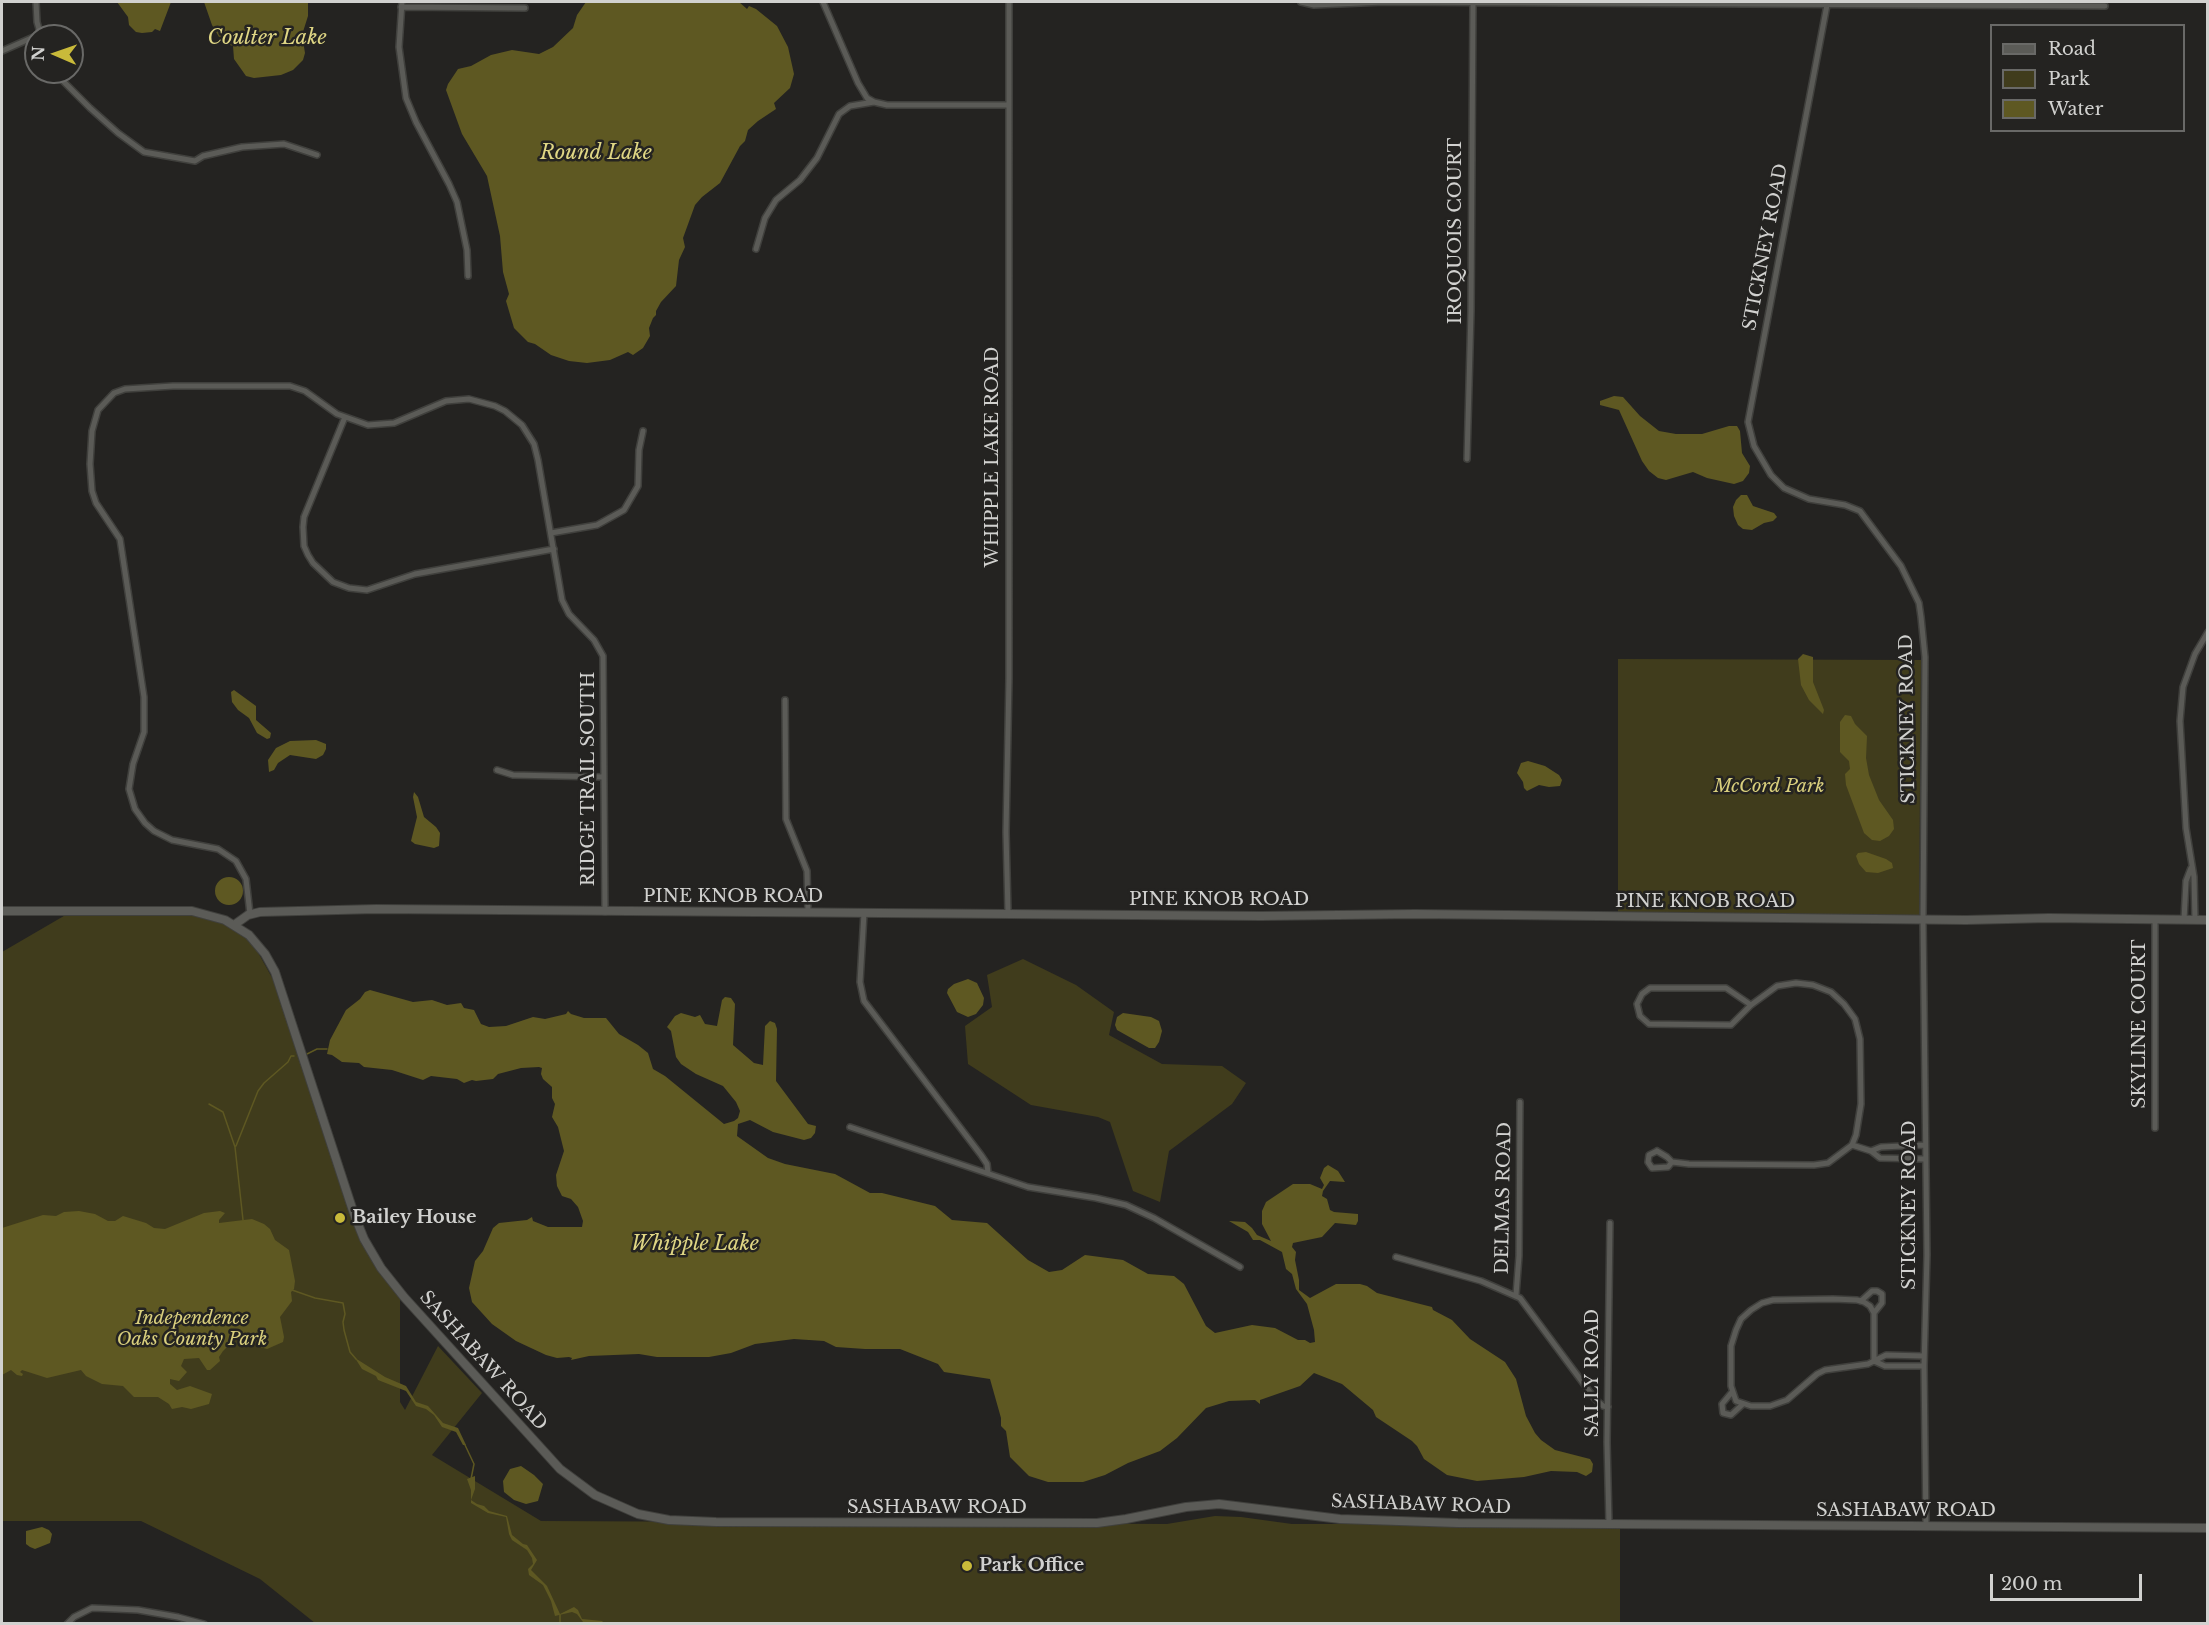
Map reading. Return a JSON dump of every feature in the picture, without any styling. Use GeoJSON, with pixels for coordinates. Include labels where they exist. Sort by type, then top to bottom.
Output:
{"type":"FeatureCollection","features":[{"type":"Feature","properties":{"kind":"main road","name":"PINE KNOB ROAD"},"geometry":{"type":"LineString","coordinates":[[250,914],[376,909],[2208,920]]}},
{"type":"Feature","properties":{"kind":"main road","name":"SASHABAW ROAD"},"geometry":{"type":"LineString","coordinates":[[2,911],[187,911],[208,914],[234,925],[257,944],[275,972],[354,1214],[364,1239],[381,1268],[404,1297],[556,1464],[585,1488],[613,1504],[655,1518],[705,1522],[1097,1523],[1125,1520],[1186,1507],[1219,1504],[1350,1520],[1458,1524],[2208,1528]]}},
{"type":"Feature","properties":{"kind":"main road"},"geometry":{"type":"LineString","coordinates":[[234,925],[250,914]]}},
{"type":"Feature","properties":{"kind":"street"},"geometry":{"type":"LineString","coordinates":[[36,2],[37,24]]}},
{"type":"Feature","properties":{"kind":"street"},"geometry":{"type":"LineString","coordinates":[[823,2],[858,83],[864,94],[874,102]]}},
{"type":"Feature","properties":{"kind":"street","name":"WHIPPLE LAKE ROAD"},"geometry":{"type":"LineString","coordinates":[[1008,913],[1009,2]]}},
{"type":"Feature","properties":{"kind":"street"},"geometry":{"type":"LineString","coordinates":[[1301,2],[1314,5],[1355,2],[1461,2],[2104,6]]}},
{"type":"Feature","properties":{"kind":"street","name":"IROQUOIS COURT"},"geometry":{"type":"LineString","coordinates":[[1467,459],[1471,310],[1473,3]]}},
{"type":"Feature","properties":{"kind":"street"},"geometry":{"type":"LineString","coordinates":[[468,276],[467,250],[457,202],[410,110],[402,78],[399,47],[401,4],[525,8]]}},
{"type":"Feature","properties":{"kind":"street","name":"STICKNEY ROAD"},"geometry":{"type":"LineString","coordinates":[[1827,5],[1748,423],[1749,434],[1759,455],[1771,475],[1784,488],[1809,499],[1845,505],[1860,512],[1901,566],[1919,603],[1925,657],[1923,919],[1924,1159],[1927,1255],[1924,1356],[1926,1526]]}},
{"type":"Feature","properties":{"kind":"street"},"geometry":{"type":"LineString","coordinates":[[2,51],[24,42]]}},
{"type":"Feature","properties":{"kind":"street"},"geometry":{"type":"LineString","coordinates":[[66,84],[118,133],[144,152],[195,161],[203,156],[242,147],[284,144],[317,155]]}},
{"type":"Feature","properties":{"kind":"street"},"geometry":{"type":"LineString","coordinates":[[756,249],[765,218],[777,200],[800,180],[817,158],[839,114],[850,106],[874,102],[887,105],[1008,105]]}},
{"type":"Feature","properties":{"kind":"street","name":"RIDGE TRAIL SOUTH"},"geometry":{"type":"LineString","coordinates":[[250,914],[246,879],[236,861],[218,849],[172,840],[154,831],[140,816],[129,789],[130,777],[144,732],[146,711],[120,539],[100,511],[92,491],[90,464],[92,431],[98,410],[114,393],[125,388],[290,386],[305,391],[345,417],[368,425],[394,423],[409,418],[429,406],[458,399],[485,402],[505,411],[522,425],[534,444],[543,481],[559,584],[565,607],[574,620],[594,640],[603,656],[605,912]]}},
{"type":"Feature","properties":{"kind":"street"},"geometry":{"type":"LineString","coordinates":[[345,417],[304,517],[303,527],[304,546],[308,555],[332,581],[349,588],[367,590],[415,574],[554,549]]}},
{"type":"Feature","properties":{"kind":"street"},"geometry":{"type":"LineString","coordinates":[[551,533],[597,525],[614,518],[624,510],[638,486],[638,459],[643,431]]}},
{"type":"Feature","properties":{"kind":"street"},"geometry":{"type":"LineString","coordinates":[[2195,920],[2194,878],[2186,828],[2180,721],[2183,687],[2195,654],[2208,632]]}},
{"type":"Feature","properties":{"kind":"street"},"geometry":{"type":"LineString","coordinates":[[785,700],[786,819],[807,871],[808,912]]}},
{"type":"Feature","properties":{"kind":"street"},"geometry":{"type":"LineString","coordinates":[[497,770],[513,775],[603,777]]}},
{"type":"Feature","properties":{"kind":"street"},"geometry":{"type":"LineString","coordinates":[[2184,920],[2186,881],[2191,866]]}},
{"type":"Feature","properties":{"kind":"street"},"geometry":{"type":"LineString","coordinates":[[864,913],[860,982],[864,1002],[981,1155],[987,1164],[988,1173]]}},
{"type":"Feature","properties":{"kind":"street","name":"SKYLINE COURT"},"geometry":{"type":"LineString","coordinates":[[2155,920],[2156,1128]]}},
{"type":"Feature","properties":{"kind":"street"},"geometry":{"type":"LineString","coordinates":[[1672,1162],[1814,1165],[1828,1163],[1852,1145],[1861,1104],[1860,1039],[1855,1019],[1831,992],[1813,985],[1796,983],[1777,986],[1751,1005],[1731,1025],[1649,1024],[1640,1016],[1637,1004],[1642,994],[1650,988],[1726,988],[1751,1005]]}},
{"type":"Feature","properties":{"kind":"street","name":"DELMAS ROAD"},"geometry":{"type":"LineString","coordinates":[[1516,1295],[1520,1244],[1520,1102]]}},
{"type":"Feature","properties":{"kind":"street"},"geometry":{"type":"LineString","coordinates":[[850,1127],[1028,1187],[1126,1205],[1154,1218],[1240,1268]]}},
{"type":"Feature","properties":{"kind":"street"},"geometry":{"type":"LineString","coordinates":[[1852,1145],[1871,1151],[1880,1158],[1924,1159]]}},
{"type":"Feature","properties":{"kind":"street"},"geometry":{"type":"LineString","coordinates":[[1871,1151],[1881,1147],[1924,1145]]}},
{"type":"Feature","properties":{"kind":"street"},"geometry":{"type":"LineString","coordinates":[[1901,1146],[1901,1158]]}},
{"type":"Feature","properties":{"kind":"street","name":"SALLY ROAD"},"geometry":{"type":"LineString","coordinates":[[1609,1524],[1610,1223]]}},
{"type":"Feature","properties":{"kind":"street"},"geometry":{"type":"LineString","coordinates":[[1396,1257],[1481,1281],[1516,1295],[1595,1399],[1608,1407]]}},
{"type":"Feature","properties":{"kind":"street"},"geometry":{"type":"LineString","coordinates":[[1862,1301],[1872,1291],[1882,1294],[1882,1303],[1874,1312]]}},
{"type":"Feature","properties":{"kind":"street"},"geometry":{"type":"LineString","coordinates":[[1874,1361],[1874,1312],[1862,1301],[1793,1299],[1762,1303],[1750,1310],[1742,1319],[1732,1338],[1730,1360],[1732,1392],[1736,1401],[1743,1404],[1758,1407],[1778,1404],[1787,1400],[1816,1374],[1825,1370],[1868,1364],[1874,1361],[1886,1355],[1924,1356]]}},
{"type":"Feature","properties":{"kind":"street"},"geometry":{"type":"LineString","coordinates":[[1874,1361],[1885,1366],[1924,1366]]}},
{"type":"Feature","properties":{"kind":"street"},"geometry":{"type":"LineString","coordinates":[[1732,1392],[1722,1404],[1723,1413],[1731,1415],[1743,1404]]}},
{"type":"Feature","properties":{"kind":"street"},"geometry":{"type":"LineString","coordinates":[[67,1623],[92,1608],[138,1610],[204,1623]]}},
{"type":"Feature","properties":{"kind":"green space","name":"McCord Park"},"geometry":{"type":"Polygon","coordinates":[[[1618,659],[1921,660],[1919,916],[1618,914],[1618,659]]]}},
{"type":"Feature","properties":{"kind":"green space","name":"Independence Oaks County Park"},"geometry":{"type":"Polygon","coordinates":[[[69,913],[192,915],[226,925],[242,934],[255,947],[275,983],[354,1225],[371,1259],[400,1296],[400,1402],[405,1410],[438,1346],[482,1393],[432,1455],[541,1521],[1167,1524],[1215,1516],[1292,1524],[1620,1524],[1620,1623],[315,1623],[260,1579],[141,1521],[2,1521],[2,952],[69,913]]]}},
{"type":"Feature","properties":{"kind":"green space"},"geometry":{"type":"Polygon","coordinates":[[[1023,959],[1076,985],[1114,1012],[1109,1035],[1162,1064],[1222,1066],[1246,1083],[1232,1104],[1169,1151],[1160,1202],[1133,1191],[1110,1122],[1098,1117],[1031,1105],[968,1064],[965,1026],[992,1007],[987,975],[1023,959]]]}},
{"type":"Feature","properties":{"kind":"water","name":"Coulter Lake"},"geometry":{"type":"Polygon","coordinates":[[[117,2],[171,2],[160,31],[155,29],[152,32],[142,33],[136,32],[129,25],[128,17],[117,2]]]}},
{"type":"Feature","properties":{"kind":"water","name":"Coulter Lake"},"geometry":{"type":"Polygon","coordinates":[[[204,2],[308,2],[308,16],[302,35],[305,53],[303,60],[293,70],[281,75],[254,78],[246,76],[234,59],[233,46],[219,37],[212,25],[204,2]]]}},
{"type":"Feature","properties":{"kind":"water","name":"Round Lake"},"geometry":{"type":"Polygon","coordinates":[[[586,2],[739,2],[747,9],[749,6],[756,9],[777,26],[788,47],[794,74],[790,88],[774,103],[776,109],[748,130],[745,141],[720,183],[695,205],[683,238],[685,247],[679,260],[676,286],[656,311],[649,328],[650,336],[643,348],[633,355],[628,352],[610,360],[587,363],[569,361],[551,355],[528,342],[514,328],[506,301],[509,294],[503,272],[500,236],[487,176],[462,134],[446,90],[458,69],[471,66],[491,55],[512,50],[539,54],[553,47],[573,28],[577,15],[586,2]]]}},
{"type":"Feature","properties":{"kind":"water"},"geometry":{"type":"Polygon","coordinates":[[[1614,396],[1623,397],[1640,416],[1659,431],[1676,434],[1702,434],[1737,426],[1740,431],[1742,453],[1750,466],[1749,473],[1743,481],[1734,484],[1707,478],[1693,472],[1666,480],[1658,478],[1642,461],[1619,410],[1600,405],[1600,401],[1614,396]]]}},
{"type":"Feature","properties":{"kind":"water"},"geometry":{"type":"Polygon","coordinates":[[[1741,495],[1747,495],[1753,506],[1774,513],[1777,517],[1752,530],[1743,529],[1738,525],[1733,507],[1741,495]]]}},
{"type":"Feature","properties":{"kind":"water"},"geometry":{"type":"Polygon","coordinates":[[[1803,654],[1813,657],[1813,682],[1824,710],[1823,714],[1809,700],[1801,685],[1798,659],[1803,654]]]}},
{"type":"Feature","properties":{"kind":"water"},"geometry":{"type":"Polygon","coordinates":[[[234,690],[256,706],[256,720],[271,733],[270,738],[267,739],[257,733],[249,718],[232,702],[231,692],[234,690]]]}},
{"type":"Feature","properties":{"kind":"water"},"geometry":{"type":"Polygon","coordinates":[[[1845,715],[1851,716],[1855,724],[1867,736],[1866,758],[1869,775],[1879,800],[1893,820],[1894,829],[1889,836],[1880,841],[1872,840],[1864,833],[1846,785],[1845,774],[1850,769],[1849,761],[1840,752],[1840,722],[1845,715]]]}},
{"type":"Feature","properties":{"kind":"water"},"geometry":{"type":"Polygon","coordinates":[[[316,740],[326,744],[323,755],[316,759],[290,755],[269,772],[268,760],[276,748],[290,741],[316,740]]]}},
{"type":"Feature","properties":{"kind":"water"},"geometry":{"type":"Polygon","coordinates":[[[1528,761],[1545,766],[1559,775],[1562,780],[1560,786],[1539,785],[1527,791],[1517,773],[1521,763],[1528,761]]]}},
{"type":"Feature","properties":{"kind":"water"},"geometry":{"type":"Polygon","coordinates":[[[414,792],[418,797],[424,817],[440,833],[439,846],[434,848],[411,841],[417,817],[414,792]]]}},
{"type":"Feature","properties":{"kind":"water"},"geometry":{"type":"Polygon","coordinates":[[[1866,852],[1886,859],[1892,863],[1893,868],[1878,873],[1866,872],[1856,856],[1858,853],[1866,852]]]}},
{"type":"Feature","properties":{"kind":"water"},"geometry":{"type":"Polygon","coordinates":[[[229,877],[239,881],[243,891],[239,901],[229,905],[219,901],[215,891],[219,881],[229,877]]]}},
{"type":"Feature","properties":{"kind":"water"},"geometry":{"type":"Polygon","coordinates":[[[968,979],[977,983],[984,998],[983,1005],[976,1014],[968,1017],[957,1012],[947,993],[954,984],[968,979]]]}},
{"type":"Feature","properties":{"kind":"water","name":"Whipple Lake"},"geometry":{"type":"Polygon","coordinates":[[[370,990],[413,1002],[432,1000],[447,1005],[461,1003],[464,1008],[474,1010],[481,1024],[489,1027],[506,1026],[533,1017],[545,1019],[566,1014],[568,1011],[584,1018],[606,1018],[619,1034],[648,1053],[653,1069],[665,1076],[724,1124],[738,1118],[740,1111],[736,1102],[723,1086],[696,1074],[681,1064],[676,1057],[671,1031],[667,1027],[675,1016],[681,1013],[695,1017],[700,1015],[705,1024],[717,1026],[722,1000],[725,997],[731,998],[735,1004],[733,1045],[754,1063],[763,1065],[765,1026],[770,1021],[775,1023],[777,1029],[776,1081],[808,1124],[816,1126],[811,1138],[804,1140],[773,1132],[750,1120],[738,1124],[737,1136],[768,1158],[785,1164],[835,1174],[870,1193],[882,1193],[935,1206],[952,1220],[987,1223],[1028,1260],[1049,1272],[1062,1270],[1085,1255],[1123,1260],[1148,1274],[1174,1276],[1184,1284],[1206,1326],[1215,1333],[1252,1325],[1275,1328],[1298,1340],[1315,1342],[1307,1304],[1296,1289],[1292,1274],[1286,1269],[1282,1252],[1260,1240],[1253,1240],[1248,1232],[1229,1221],[1245,1222],[1257,1235],[1271,1241],[1262,1224],[1262,1211],[1266,1202],[1293,1184],[1310,1184],[1322,1189],[1324,1185],[1320,1178],[1324,1168],[1328,1165],[1338,1171],[1345,1182],[1330,1181],[1322,1196],[1327,1199],[1330,1210],[1358,1214],[1358,1221],[1356,1225],[1335,1223],[1322,1237],[1293,1243],[1292,1247],[1296,1252],[1299,1290],[1310,1298],[1336,1284],[1360,1284],[1377,1293],[1432,1307],[1433,1310],[1452,1320],[1470,1339],[1505,1362],[1516,1379],[1526,1416],[1541,1440],[1555,1450],[1590,1459],[1593,1464],[1592,1472],[1586,1476],[1577,1472],[1551,1471],[1524,1477],[1477,1481],[1447,1475],[1424,1459],[1412,1441],[1376,1417],[1373,1410],[1342,1384],[1314,1373],[1300,1386],[1260,1400],[1260,1404],[1255,1400],[1229,1401],[1206,1408],[1177,1438],[1160,1451],[1105,1475],[1083,1482],[1048,1482],[1029,1476],[1010,1457],[1006,1431],[1001,1426],[1001,1418],[990,1379],[944,1372],[938,1364],[900,1349],[836,1347],[824,1341],[794,1339],[755,1344],[731,1353],[709,1357],[657,1357],[639,1354],[589,1356],[571,1360],[572,1358],[569,1357],[557,1358],[546,1355],[516,1341],[492,1324],[472,1302],[469,1288],[475,1261],[483,1251],[493,1228],[499,1223],[527,1220],[532,1217],[533,1221],[548,1227],[582,1227],[583,1221],[578,1207],[571,1199],[562,1196],[557,1186],[556,1175],[564,1151],[558,1127],[552,1117],[555,1104],[552,1098],[552,1087],[543,1079],[542,1068],[539,1067],[521,1068],[498,1074],[493,1079],[472,1080],[464,1083],[457,1079],[431,1076],[423,1080],[392,1070],[342,1062],[327,1054],[330,1040],[346,1010],[370,990]]]}},
{"type":"Feature","properties":{"kind":"water"},"geometry":{"type":"Polygon","coordinates":[[[1123,1013],[1151,1017],[1159,1021],[1162,1031],[1155,1048],[1149,1048],[1117,1030],[1115,1025],[1117,1017],[1123,1013]]]}},
{"type":"Feature","properties":{"kind":"water"},"geometry":{"type":"Polygon","coordinates":[[[79,1211],[95,1214],[108,1221],[115,1221],[123,1216],[154,1228],[165,1229],[204,1213],[220,1211],[225,1213],[219,1223],[252,1219],[264,1224],[270,1229],[275,1240],[289,1250],[295,1281],[291,1292],[292,1301],[280,1317],[283,1342],[267,1349],[260,1347],[251,1339],[246,1340],[245,1336],[234,1340],[219,1357],[220,1361],[210,1370],[207,1370],[199,1358],[184,1359],[181,1366],[187,1372],[179,1381],[170,1379],[170,1384],[177,1390],[190,1386],[212,1394],[209,1404],[191,1409],[182,1407],[172,1409],[169,1404],[158,1397],[134,1397],[123,1386],[102,1384],[86,1376],[81,1370],[47,1378],[22,1370],[20,1372],[22,1376],[11,1370],[2,1375],[2,1228],[43,1215],[56,1216],[64,1212],[79,1211]]]}},
{"type":"Feature","properties":{"kind":"water"},"geometry":{"type":"Polygon","coordinates":[[[355,1358],[385,1377],[406,1386],[416,1402],[428,1406],[443,1423],[458,1428],[466,1445],[463,1445],[456,1432],[442,1427],[434,1415],[416,1406],[406,1391],[378,1380],[376,1376],[362,1369],[355,1358]]]}},
{"type":"Feature","properties":{"kind":"water"},"geometry":{"type":"Polygon","coordinates":[[[521,1466],[543,1484],[538,1501],[526,1504],[514,1500],[504,1492],[503,1481],[510,1469],[521,1466]]]}},
{"type":"Feature","properties":{"kind":"water"},"geometry":{"type":"Polygon","coordinates":[[[475,1476],[475,1489],[471,1500],[471,1490],[467,1479],[475,1476]]]}},
{"type":"Feature","properties":{"kind":"water"},"geometry":{"type":"Polygon","coordinates":[[[471,1500],[489,1511],[507,1516],[512,1535],[527,1545],[537,1560],[531,1570],[547,1586],[560,1614],[574,1607],[582,1619],[604,1623],[583,1622],[577,1614],[572,1612],[555,1616],[543,1585],[529,1575],[528,1569],[533,1564],[532,1558],[527,1550],[512,1540],[506,1517],[488,1513],[471,1503],[471,1500]]]}},
{"type":"Feature","properties":{"kind":"water"},"geometry":{"type":"Polygon","coordinates":[[[42,1527],[52,1534],[50,1543],[35,1549],[26,1544],[26,1531],[42,1527]]]}},
{"type":"Feature","properties":{"kind":"waterway"},"geometry":{"type":"LineString","coordinates":[[307,1054],[317,1049],[327,1049]]}},
{"type":"Feature","properties":{"kind":"waterway"},"geometry":{"type":"LineString","coordinates":[[236,1146],[258,1091],[288,1062],[291,1056],[294,1056]]}},
{"type":"Feature","properties":{"kind":"waterway"},"geometry":{"type":"LineString","coordinates":[[209,1104],[223,1112],[235,1147],[243,1220]]}},
{"type":"Feature","properties":{"kind":"waterway"},"geometry":{"type":"LineString","coordinates":[[292,1290],[315,1298],[343,1303],[344,1330],[350,1352],[356,1359]]}},
{"type":"Feature","properties":{"kind":"waterway"},"geometry":{"type":"LineString","coordinates":[[465,1445],[474,1464],[471,1479]]}},
{"type":"Feature","properties":{"kind":"waterway"},"geometry":{"type":"LineString","coordinates":[[560,1615],[560,1624]]}},
{"type":"Feature","properties":{"kind":"place","name":"Bailey House"},"geometry":{"type":"Point","coordinates":[340,1218]}},
{"type":"Feature","properties":{"kind":"place","name":"Park Office"},"geometry":{"type":"Point","coordinates":[967,1566]}}]}
